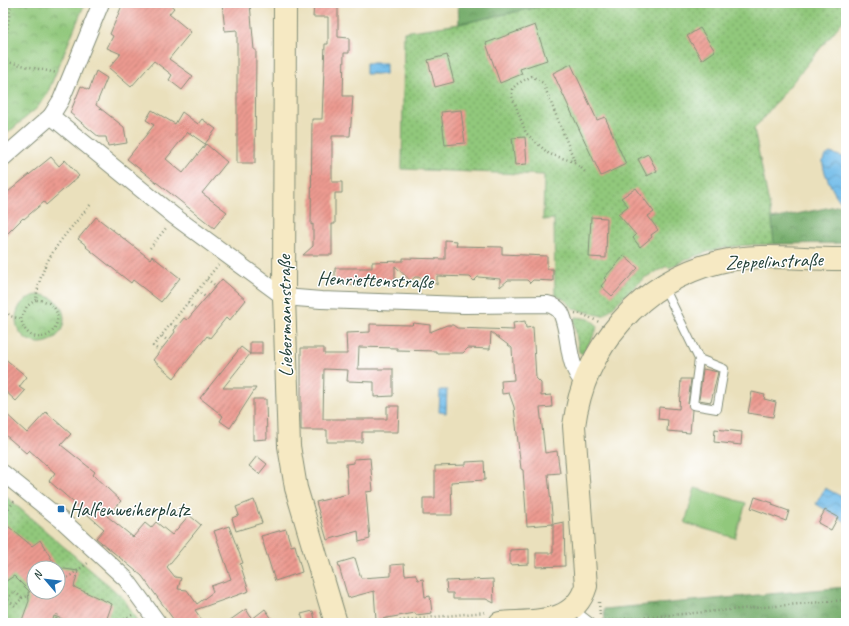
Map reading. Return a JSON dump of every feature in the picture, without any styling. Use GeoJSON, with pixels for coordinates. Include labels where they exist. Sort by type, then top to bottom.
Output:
{"type":"FeatureCollection","features":[{"type":"Feature","properties":{"kind":"street"},"geometry":{"type":"LineString","coordinates":[[3,158],[51,116],[61,100],[101,3]]}},
{"type":"Feature","properties":{"kind":"street","name":"Liebermannstraße"},"geometry":{"type":"LineString","coordinates":[[286,3],[284,297],[289,446],[296,488],[314,555],[336,623]]}},
{"type":"Feature","properties":{"kind":"street"},"geometry":{"type":"LineString","coordinates":[[51,116],[174,216],[284,297]]}},
{"type":"Feature","properties":{"kind":"street","name":"Zeppelinstraße"},"geometry":{"type":"LineString","coordinates":[[574,608],[583,597],[586,586],[574,426],[577,402],[584,383],[600,351],[614,329],[636,305],[662,284],[699,268],[720,262],[762,258],[846,259]]}},
{"type":"Feature","properties":{"kind":"street","name":"Henriettenstraße"},"geometry":{"type":"LineString","coordinates":[[284,297],[321,300],[456,304],[547,304],[553,306],[562,314],[573,364],[577,376],[584,383]]}},
{"type":"Feature","properties":{"kind":"street"},"geometry":{"type":"LineString","coordinates":[[3,473],[64,522],[99,556],[126,579],[158,623]]}},
{"type":"Feature","properties":{"kind":"street"},"geometry":{"type":"LineString","coordinates":[[494,617],[553,618],[574,608]]}},
{"type":"Feature","properties":{"kind":"lane"},"geometry":{"type":"LineString","coordinates":[[662,284],[699,359],[693,405],[717,409],[724,369],[699,359]]}},
{"type":"Feature","properties":{"kind":"lane"},"geometry":{"type":"LineString","coordinates":[[574,608],[591,623]]}},
{"type":"Feature","properties":{"kind":"path"},"geometry":{"type":"LineString","coordinates":[[11,3],[3,61],[59,73]]}},
{"type":"Feature","properties":{"kind":"path"},"geometry":{"type":"LineString","coordinates":[[575,162],[549,154],[526,133],[512,96],[512,89],[517,84],[532,76],[543,83],[575,162],[585,172]]}},
{"type":"Feature","properties":{"kind":"path"},"geometry":{"type":"LineString","coordinates":[[36,300],[40,278],[48,258],[91,204]]}},
{"type":"Feature","properties":{"kind":"path"},"geometry":{"type":"LineString","coordinates":[[150,248],[174,216]]}},
{"type":"Feature","properties":{"kind":"path"},"geometry":{"type":"LineString","coordinates":[[160,351],[153,346],[226,255]]}},
{"type":"Feature","properties":{"kind":"path"},"geometry":{"type":"LineString","coordinates":[[207,279],[216,286]]}},
{"type":"Feature","properties":{"kind":"path"},"geometry":{"type":"LineString","coordinates":[[197,291],[207,298]]}},
{"type":"Feature","properties":{"kind":"path"},"geometry":{"type":"LineString","coordinates":[[36,300],[47,302],[56,309],[58,319],[53,331],[43,337],[32,335],[25,330],[21,319],[26,306],[36,300]]}},
{"type":"Feature","properties":{"kind":"path"},"geometry":{"type":"LineString","coordinates":[[188,303],[195,309]]}},
{"type":"Feature","properties":{"kind":"path"},"geometry":{"type":"LineString","coordinates":[[3,308],[10,316],[21,319]]}},
{"type":"Feature","properties":{"kind":"path"},"geometry":{"type":"LineString","coordinates":[[572,313],[582,314],[601,322]]}},
{"type":"Feature","properties":{"kind":"path"},"geometry":{"type":"LineString","coordinates":[[171,324],[176,328]]}},
{"type":"Feature","properties":{"kind":"path"},"geometry":{"type":"LineString","coordinates":[[162,336],[168,341]]}},
{"type":"Feature","properties":{"kind":"path"},"geometry":{"type":"LineString","coordinates":[[4,515],[23,490]]}},
{"type":"Feature","properties":{"kind":"path"},"geometry":{"type":"LineString","coordinates":[[66,579],[99,556]]}},
{"type":"Feature","properties":{"kind":"path"},"geometry":{"type":"LineString","coordinates":[[22,598],[14,591],[5,599],[15,606],[22,598],[26,597]]}},
{"type":"Feature","properties":{"kind":"path"},"geometry":{"type":"LineString","coordinates":[[591,623],[846,600]]}},
{"type":"Feature","properties":{"kind":"path"},"geometry":{"type":"LineString","coordinates":[[117,623],[147,608]]}},
{"type":"Feature","properties":{"kind":"path"},"geometry":{"type":"LineString","coordinates":[[55,623],[58,614]]}},
{"type":"Feature","properties":{"kind":"path"},"geometry":{"type":"LineString","coordinates":[[355,623],[494,617]]}},
{"type":"Feature","properties":{"kind":"green space"},"geometry":{"type":"Polygon","coordinates":[[[3,3],[85,3],[47,94],[37,108],[3,137],[3,3]]]}},
{"type":"Feature","properties":{"kind":"green space"},"geometry":{"type":"Polygon","coordinates":[[[458,3],[556,3],[459,24],[458,3]]]}},
{"type":"Feature","properties":{"kind":"green space"},"geometry":{"type":"Polygon","coordinates":[[[556,3],[846,3],[846,17],[754,129],[772,219],[774,244],[745,245],[720,249],[696,256],[669,268],[667,266],[644,278],[603,316],[574,309],[565,300],[555,295],[554,219],[543,220],[544,175],[402,169],[404,32],[459,24],[556,3]]]}},
{"type":"Feature","properties":{"kind":"green space"},"geometry":{"type":"Polygon","coordinates":[[[846,204],[846,243],[774,244],[772,219],[846,204]]]}},
{"type":"Feature","properties":{"kind":"green space"},"geometry":{"type":"Polygon","coordinates":[[[40,295],[49,297],[57,302],[62,310],[64,319],[62,328],[57,336],[49,341],[40,343],[31,341],[23,336],[18,328],[16,319],[18,310],[23,302],[31,297],[40,295]]]}},
{"type":"Feature","properties":{"kind":"green space"},"geometry":{"type":"Polygon","coordinates":[[[576,317],[589,319],[597,325],[596,331],[583,354],[579,352],[574,321],[576,317]]]}},
{"type":"Feature","properties":{"kind":"green space"},"geometry":{"type":"Polygon","coordinates":[[[695,488],[746,503],[735,538],[685,523],[695,488]]]}},
{"type":"Feature","properties":{"kind":"green space"},"geometry":{"type":"Polygon","coordinates":[[[3,494],[124,599],[137,621],[132,623],[3,623],[3,494]]]}},
{"type":"Feature","properties":{"kind":"green space"},"geometry":{"type":"Polygon","coordinates":[[[846,587],[846,623],[605,623],[604,609],[846,587]]]}},
{"type":"Feature","properties":{"kind":"water"},"geometry":{"type":"Polygon","coordinates":[[[366,63],[386,63],[386,74],[366,74],[366,63]]]}},
{"type":"Feature","properties":{"kind":"water"},"geometry":{"type":"Polygon","coordinates":[[[830,153],[846,158],[846,201],[840,201],[831,187],[824,169],[823,160],[830,153]]]}},
{"type":"Feature","properties":{"kind":"water"},"geometry":{"type":"Polygon","coordinates":[[[440,390],[447,390],[446,413],[439,412],[440,390]]]}},
{"type":"Feature","properties":{"kind":"water"},"geometry":{"type":"Polygon","coordinates":[[[825,488],[846,499],[846,522],[816,504],[825,488]]]}},
{"type":"Feature","properties":{"kind":"building"},"geometry":{"type":"Polygon","coordinates":[[[123,3],[168,3],[174,8],[169,14],[191,32],[169,59],[193,76],[182,90],[169,80],[172,75],[154,61],[131,87],[109,68],[121,54],[107,48],[113,36],[110,34],[123,3]]]}},
{"type":"Feature","properties":{"kind":"building"},"geometry":{"type":"Polygon","coordinates":[[[222,3],[250,3],[254,50],[256,50],[255,163],[237,163],[237,30],[225,31],[222,3]]]}},
{"type":"Feature","properties":{"kind":"building"},"geometry":{"type":"Polygon","coordinates":[[[314,3],[338,3],[338,37],[349,38],[349,53],[344,53],[343,96],[353,96],[350,136],[332,136],[332,182],[342,182],[342,193],[335,193],[335,224],[332,224],[332,255],[303,255],[313,246],[313,224],[311,225],[312,119],[322,119],[325,44],[328,44],[328,17],[313,17],[314,3]]]}},
{"type":"Feature","properties":{"kind":"building"},"geometry":{"type":"Polygon","coordinates":[[[535,25],[547,60],[520,69],[522,74],[500,83],[486,43],[535,25]]]}},
{"type":"Feature","properties":{"kind":"building"},"geometry":{"type":"Polygon","coordinates":[[[700,28],[715,51],[702,60],[687,36],[700,28]]]}},
{"type":"Feature","properties":{"kind":"building"},"geometry":{"type":"Polygon","coordinates":[[[447,55],[454,82],[435,87],[428,60],[447,55]]]}},
{"type":"Feature","properties":{"kind":"building"},"geometry":{"type":"Polygon","coordinates":[[[571,64],[597,120],[605,117],[626,164],[601,176],[553,73],[571,64]]]}},
{"type":"Feature","properties":{"kind":"building"},"geometry":{"type":"Polygon","coordinates":[[[96,71],[107,78],[96,105],[124,127],[127,143],[108,146],[106,137],[99,137],[70,113],[81,86],[89,90],[96,71]]]}},
{"type":"Feature","properties":{"kind":"building"},"geometry":{"type":"Polygon","coordinates":[[[152,110],[175,124],[182,112],[198,124],[202,119],[216,129],[205,144],[188,132],[166,159],[183,173],[206,144],[227,162],[202,193],[227,212],[214,228],[127,159],[154,125],[146,120],[152,110]]]}},
{"type":"Feature","properties":{"kind":"building"},"geometry":{"type":"Polygon","coordinates":[[[461,110],[465,143],[445,145],[441,112],[461,110]]]}},
{"type":"Feature","properties":{"kind":"building"},"geometry":{"type":"Polygon","coordinates":[[[525,137],[527,164],[515,165],[512,138],[525,137]]]}},
{"type":"Feature","properties":{"kind":"building"},"geometry":{"type":"Polygon","coordinates":[[[648,154],[657,171],[647,176],[638,159],[648,154]]]}},
{"type":"Feature","properties":{"kind":"building"},"geometry":{"type":"Polygon","coordinates":[[[51,157],[59,166],[65,160],[79,176],[46,205],[44,202],[24,219],[23,218],[3,238],[3,196],[51,157]]]}},
{"type":"Feature","properties":{"kind":"building"},"geometry":{"type":"Polygon","coordinates":[[[636,188],[654,212],[648,216],[658,230],[640,247],[633,238],[636,235],[618,214],[628,206],[621,198],[636,188]]]}},
{"type":"Feature","properties":{"kind":"building"},"geometry":{"type":"Polygon","coordinates":[[[96,217],[150,259],[152,256],[180,278],[161,302],[133,280],[131,283],[78,239],[96,217]]]}},
{"type":"Feature","properties":{"kind":"building"},"geometry":{"type":"Polygon","coordinates":[[[591,217],[607,218],[606,258],[589,257],[591,217]]]}},
{"type":"Feature","properties":{"kind":"building"},"geometry":{"type":"Polygon","coordinates":[[[445,240],[457,241],[456,246],[502,247],[502,254],[547,256],[547,269],[553,269],[553,281],[533,280],[530,283],[527,280],[508,280],[500,287],[500,279],[478,277],[474,281],[470,277],[437,276],[437,285],[429,278],[415,277],[411,281],[395,266],[395,280],[356,280],[357,286],[335,284],[335,268],[372,268],[372,262],[403,261],[403,258],[445,259],[445,240]]]}},
{"type":"Feature","properties":{"kind":"building"},"geometry":{"type":"Polygon","coordinates":[[[624,256],[638,268],[612,296],[601,286],[606,280],[604,278],[624,256]]]}},
{"type":"Feature","properties":{"kind":"building"},"geometry":{"type":"Polygon","coordinates":[[[222,279],[246,300],[229,321],[226,318],[210,338],[207,336],[174,378],[153,360],[184,318],[187,320],[222,279]]]}},
{"type":"Feature","properties":{"kind":"building"},"geometry":{"type":"Polygon","coordinates":[[[525,321],[526,328],[533,327],[536,378],[541,383],[541,396],[551,395],[552,407],[540,408],[545,453],[557,451],[560,473],[548,474],[553,524],[527,526],[523,470],[521,469],[514,407],[509,393],[502,394],[501,381],[514,380],[512,348],[491,332],[490,349],[468,348],[463,353],[436,353],[436,351],[359,347],[358,369],[393,369],[393,396],[374,397],[374,382],[347,381],[348,370],[324,369],[323,419],[387,419],[387,406],[399,406],[398,432],[362,432],[362,442],[327,442],[327,430],[301,430],[301,348],[324,348],[324,354],[347,354],[346,333],[370,332],[370,324],[412,325],[414,323],[430,325],[430,332],[447,325],[453,325],[457,328],[514,330],[513,323],[525,321]]]}},
{"type":"Feature","properties":{"kind":"building"},"geometry":{"type":"Polygon","coordinates":[[[250,342],[262,342],[262,354],[250,354],[250,342]]]}},
{"type":"Feature","properties":{"kind":"building"},"geometry":{"type":"Polygon","coordinates":[[[241,347],[250,354],[223,388],[256,388],[230,428],[220,421],[223,416],[200,398],[241,347]]]}},
{"type":"Feature","properties":{"kind":"building"},"geometry":{"type":"Polygon","coordinates":[[[3,357],[27,377],[19,387],[25,391],[16,401],[3,389],[3,357]]]}},
{"type":"Feature","properties":{"kind":"building"},"geometry":{"type":"Polygon","coordinates":[[[703,369],[718,372],[711,402],[699,400],[703,369]]]}},
{"type":"Feature","properties":{"kind":"building"},"geometry":{"type":"Polygon","coordinates":[[[681,379],[691,379],[688,404],[692,410],[690,433],[667,431],[668,420],[658,419],[659,407],[679,409],[681,379]]]}},
{"type":"Feature","properties":{"kind":"building"},"geometry":{"type":"Polygon","coordinates":[[[752,392],[765,395],[764,399],[776,402],[773,417],[748,413],[752,392]]]}},
{"type":"Feature","properties":{"kind":"building"},"geometry":{"type":"Polygon","coordinates":[[[253,399],[266,399],[267,439],[253,440],[253,399]]]}},
{"type":"Feature","properties":{"kind":"building"},"geometry":{"type":"Polygon","coordinates":[[[3,411],[27,433],[46,412],[71,434],[61,445],[95,472],[93,475],[121,501],[107,516],[133,537],[145,523],[151,528],[156,522],[172,535],[189,515],[201,525],[167,567],[175,577],[181,578],[178,589],[187,590],[197,604],[213,592],[211,586],[231,579],[214,531],[229,526],[243,563],[240,564],[249,591],[195,610],[204,623],[176,623],[142,576],[96,538],[104,529],[49,481],[55,473],[29,450],[26,453],[3,433],[3,411]]]}},
{"type":"Feature","properties":{"kind":"building"},"geometry":{"type":"Polygon","coordinates":[[[715,429],[742,432],[741,445],[714,442],[715,429]]]}},
{"type":"Feature","properties":{"kind":"building"},"geometry":{"type":"Polygon","coordinates":[[[257,456],[267,464],[259,474],[249,466],[257,456]]]}},
{"type":"Feature","properties":{"kind":"building"},"geometry":{"type":"Polygon","coordinates":[[[370,458],[373,491],[366,492],[370,539],[359,542],[358,531],[327,540],[316,502],[348,494],[346,464],[354,463],[354,459],[370,458]]]}},
{"type":"Feature","properties":{"kind":"building"},"geometry":{"type":"Polygon","coordinates":[[[484,461],[485,480],[451,482],[452,515],[423,515],[423,498],[435,498],[435,466],[466,465],[466,462],[484,461]]]}},
{"type":"Feature","properties":{"kind":"building"},"geometry":{"type":"Polygon","coordinates":[[[755,497],[773,503],[772,505],[789,511],[786,521],[751,508],[755,497]]]}},
{"type":"Feature","properties":{"kind":"building"},"geometry":{"type":"Polygon","coordinates":[[[254,500],[262,523],[236,531],[232,518],[239,515],[236,507],[254,500]]]}},
{"type":"Feature","properties":{"kind":"building"},"geometry":{"type":"Polygon","coordinates":[[[825,510],[838,517],[831,530],[818,523],[825,510]]]}},
{"type":"Feature","properties":{"kind":"building"},"geometry":{"type":"Polygon","coordinates":[[[3,522],[32,546],[40,540],[52,560],[26,560],[26,588],[14,576],[3,583],[3,522]]]}},
{"type":"Feature","properties":{"kind":"building"},"geometry":{"type":"Polygon","coordinates":[[[564,522],[565,566],[536,567],[536,553],[553,553],[553,524],[564,522]]]}},
{"type":"Feature","properties":{"kind":"building"},"geometry":{"type":"Polygon","coordinates":[[[286,529],[291,546],[295,545],[302,572],[275,581],[261,536],[286,529]]]}},
{"type":"Feature","properties":{"kind":"building"},"geometry":{"type":"Polygon","coordinates":[[[529,549],[529,564],[510,565],[510,550],[529,549]]]}},
{"type":"Feature","properties":{"kind":"building"},"geometry":{"type":"Polygon","coordinates":[[[355,558],[361,578],[391,576],[391,565],[404,564],[405,575],[415,574],[418,580],[423,579],[425,597],[430,596],[432,613],[416,615],[415,613],[376,620],[374,591],[348,598],[338,563],[355,558]]]}},
{"type":"Feature","properties":{"kind":"building"},"geometry":{"type":"Polygon","coordinates":[[[66,569],[78,571],[74,587],[112,604],[106,621],[99,620],[98,623],[73,623],[54,616],[52,623],[21,623],[29,601],[66,600],[66,569]]]}},
{"type":"Feature","properties":{"kind":"building"},"geometry":{"type":"Polygon","coordinates":[[[493,579],[494,603],[486,599],[453,599],[453,593],[447,593],[446,581],[493,579]]]}},
{"type":"Feature","properties":{"kind":"building"},"geometry":{"type":"Polygon","coordinates":[[[246,609],[252,619],[265,609],[275,623],[226,623],[246,609]]]}},
{"type":"Feature","properties":{"kind":"building"},"geometry":{"type":"Polygon","coordinates":[[[313,611],[316,623],[304,623],[301,614],[313,611]]]}},
{"type":"Feature","properties":{"kind":"place","name":"Halfenweiherplatz"},"geometry":{"type":"Point","coordinates":[61,509]}}]}
